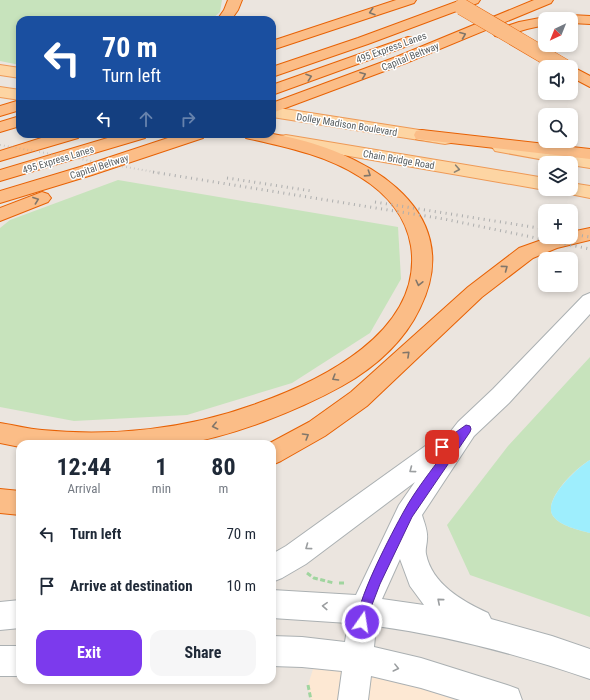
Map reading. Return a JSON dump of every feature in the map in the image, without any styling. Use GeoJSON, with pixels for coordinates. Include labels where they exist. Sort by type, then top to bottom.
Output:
{"type":"FeatureCollection","features":[{"type":"Feature","properties":{"kind":"highway"},"geometry":{"type":"LineString","coordinates":[[227,16],[235,0]]}},
{"type":"Feature","properties":{"kind":"highway"},"geometry":{"type":"LineString","coordinates":[[338,10],[368,0]]}},
{"type":"Feature","properties":{"kind":"highway"},"geometry":{"type":"LineString","coordinates":[[276,45],[409,0]]}},
{"type":"Feature","properties":{"kind":"highway","name":"Capital Beltway"},"geometry":{"type":"LineString","coordinates":[[276,107],[401,60],[546,0]]}},
{"type":"Feature","properties":{"kind":"highway"},"geometry":{"type":"LineString","coordinates":[[276,71],[363,41],[459,3]]}},
{"type":"Feature","properties":{"kind":"highway"},"geometry":{"type":"LineString","coordinates":[[276,61],[459,3],[553,60]]}},
{"type":"Feature","properties":{"kind":"highway","name":"495 Express Lanes"},"geometry":{"type":"LineString","coordinates":[[441,29],[502,3]]}},
{"type":"Feature","properties":{"kind":"highway"},"geometry":{"type":"LineString","coordinates":[[578,19],[590,20]]}},
{"type":"Feature","properties":{"kind":"highway"},"geometry":{"type":"LineString","coordinates":[[401,60],[463,46],[524,25],[538,22]]}},
{"type":"Feature","properties":{"kind":"highway","name":"495 Express Lanes"},"geometry":{"type":"LineString","coordinates":[[276,89],[420,37]]}},
{"type":"Feature","properties":{"kind":"highway"},"geometry":{"type":"LineString","coordinates":[[578,75],[590,82]]}},
{"type":"Feature","properties":{"kind":"highway"},"geometry":{"type":"LineString","coordinates":[[0,111],[16,106]]}},
{"type":"Feature","properties":{"kind":"highway"},"geometry":{"type":"LineString","coordinates":[[0,127],[16,122]]}},
{"type":"Feature","properties":{"kind":"highway"},"geometry":{"type":"LineString","coordinates":[[422,135],[590,154]]}},
{"type":"Feature","properties":{"kind":"highway"},"geometry":{"type":"LineString","coordinates":[[0,145],[24,138]]}},
{"type":"Feature","properties":{"kind":"highway"},"geometry":{"type":"LineString","coordinates":[[0,156],[59,138]]}},
{"type":"Feature","properties":{"kind":"highway","name":"495 Express Lanes"},"geometry":{"type":"LineString","coordinates":[[0,176],[125,138]]}},
{"type":"Feature","properties":{"kind":"highway","name":"Capital Beltway"},"geometry":{"type":"LineString","coordinates":[[0,197],[185,138]]}},
{"type":"Feature","properties":{"kind":"highway"},"geometry":{"type":"LineString","coordinates":[[144,440],[218,426],[281,405],[334,379],[356,364],[391,334],[404,317],[419,284],[422,264],[421,245],[417,229],[411,216],[398,199],[383,184],[351,164],[308,148],[269,138]]}},
{"type":"Feature","properties":{"kind":"highway"},"geometry":{"type":"LineString","coordinates":[[0,215],[119,171],[158,147]]}},
{"type":"Feature","properties":{"kind":"highway"},"geometry":{"type":"LineString","coordinates":[[276,452],[317,429],[359,399],[475,292],[526,253],[552,243],[590,234]]}},
{"type":"Feature","properties":{"kind":"highway"},"geometry":{"type":"LineString","coordinates":[[0,433],[29,440]]}},
{"type":"Feature","properties":{"kind":"highway"},"geometry":{"type":"LineString","coordinates":[[0,501],[16,503]]}},
{"type":"Feature","properties":{"kind":"main road"},"geometry":{"type":"LineString","coordinates":[[0,70],[16,72]]}},
{"type":"Feature","properties":{"kind":"main road"},"geometry":{"type":"LineString","coordinates":[[0,92],[16,94]]}},
{"type":"Feature","properties":{"kind":"main road","name":"Dolley Madison Boulevard"},"geometry":{"type":"LineString","coordinates":[[276,113],[422,135]]}},
{"type":"Feature","properties":{"kind":"main road"},"geometry":{"type":"LineString","coordinates":[[422,135],[590,163]]}},
{"type":"Feature","properties":{"kind":"main road","name":"Chain Bridge Road"},"geometry":{"type":"LineString","coordinates":[[276,138],[538,183]]}},
{"type":"Feature","properties":{"kind":"main road"},"geometry":{"type":"LineString","coordinates":[[578,190],[590,192]]}},
{"type":"Feature","properties":{"kind":"street"},"geometry":{"type":"LineString","coordinates":[[276,566],[296,555],[325,535],[466,429],[501,396],[590,301]]}},
{"type":"Feature","properties":{"kind":"street"},"geometry":{"type":"LineString","coordinates":[[353,700],[364,610],[375,582],[408,513],[466,429]]}},
{"type":"Feature","properties":{"kind":"street"},"geometry":{"type":"LineString","coordinates":[[408,513],[414,535],[412,550],[414,563],[419,577],[429,591],[443,604],[465,618],[525,643]]}},
{"type":"Feature","properties":{"kind":"street"},"geometry":{"type":"LineString","coordinates":[[276,604],[325,606],[364,610],[458,626],[525,643],[590,664]]}},
{"type":"Feature","properties":{"kind":"street"},"geometry":{"type":"LineString","coordinates":[[0,616],[16,614]]}},
{"type":"Feature","properties":{"kind":"street"},"geometry":{"type":"LineString","coordinates":[[276,651],[318,653],[358,658],[452,682],[507,700]]}},
{"type":"Feature","properties":{"kind":"street"},"geometry":{"type":"LineString","coordinates":[[0,661],[16,661]]}},
{"type":"Feature","properties":{"kind":"path"},"geometry":{"type":"LineString","coordinates":[[305,571],[314,578],[336,583]]}},
{"type":"Feature","properties":{"kind":"path"},"geometry":{"type":"LineString","coordinates":[[308,685],[311,700]]}},
{"type":"Feature","properties":{"kind":"shaded area"},"geometry":{"type":"Polygon","coordinates":[[[318,653],[455,700],[311,700],[308,685],[318,653]]]}},
{"type":"Feature","properties":{"kind":"green space"},"geometry":{"type":"Polygon","coordinates":[[[0,0],[222,0],[220,12],[216,16],[16,16],[16,64],[0,61],[0,0]]]}},
{"type":"Feature","properties":{"kind":"green space"},"geometry":{"type":"Polygon","coordinates":[[[118,180],[398,227],[401,279],[370,333],[292,383],[187,415],[74,421],[0,407],[0,228],[10,220],[118,180]]]}},
{"type":"Feature","properties":{"kind":"green space"},"geometry":{"type":"Polygon","coordinates":[[[590,357],[590,460],[577,469],[562,485],[552,501],[551,509],[553,516],[560,522],[570,527],[590,533],[590,617],[470,575],[447,525],[508,446],[590,357]]]}},
{"type":"Feature","properties":{"kind":"water"},"geometry":{"type":"Polygon","coordinates":[[[590,460],[590,533],[570,527],[560,522],[553,516],[551,509],[552,501],[563,485],[578,469],[590,460]]]}},
{"type":"Feature","properties":{"kind":"railway"},"geometry":{"type":"LineString","coordinates":[[0,145],[160,173]]}},
{"type":"Feature","properties":{"kind":"railway"},"geometry":{"type":"LineString","coordinates":[[153,172],[444,219],[590,249]]}},
{"type":"Feature","properties":{"kind":"railway"},"geometry":{"type":"LineString","coordinates":[[227,178],[312,191]]}},
{"type":"Feature","properties":{"kind":"railway"},"geometry":{"type":"LineString","coordinates":[[375,202],[538,228]]}},
{"type":"Feature","properties":{"kind":"railway"},"geometry":{"type":"LineString","coordinates":[[578,235],[590,237]]}},
{"type":"Feature","properties":{"kind":"route"},"geometry":{"type":"LineString","coordinates":[[362,622],[364,610],[375,582],[408,513],[466,429],[442,447]]}}]}
